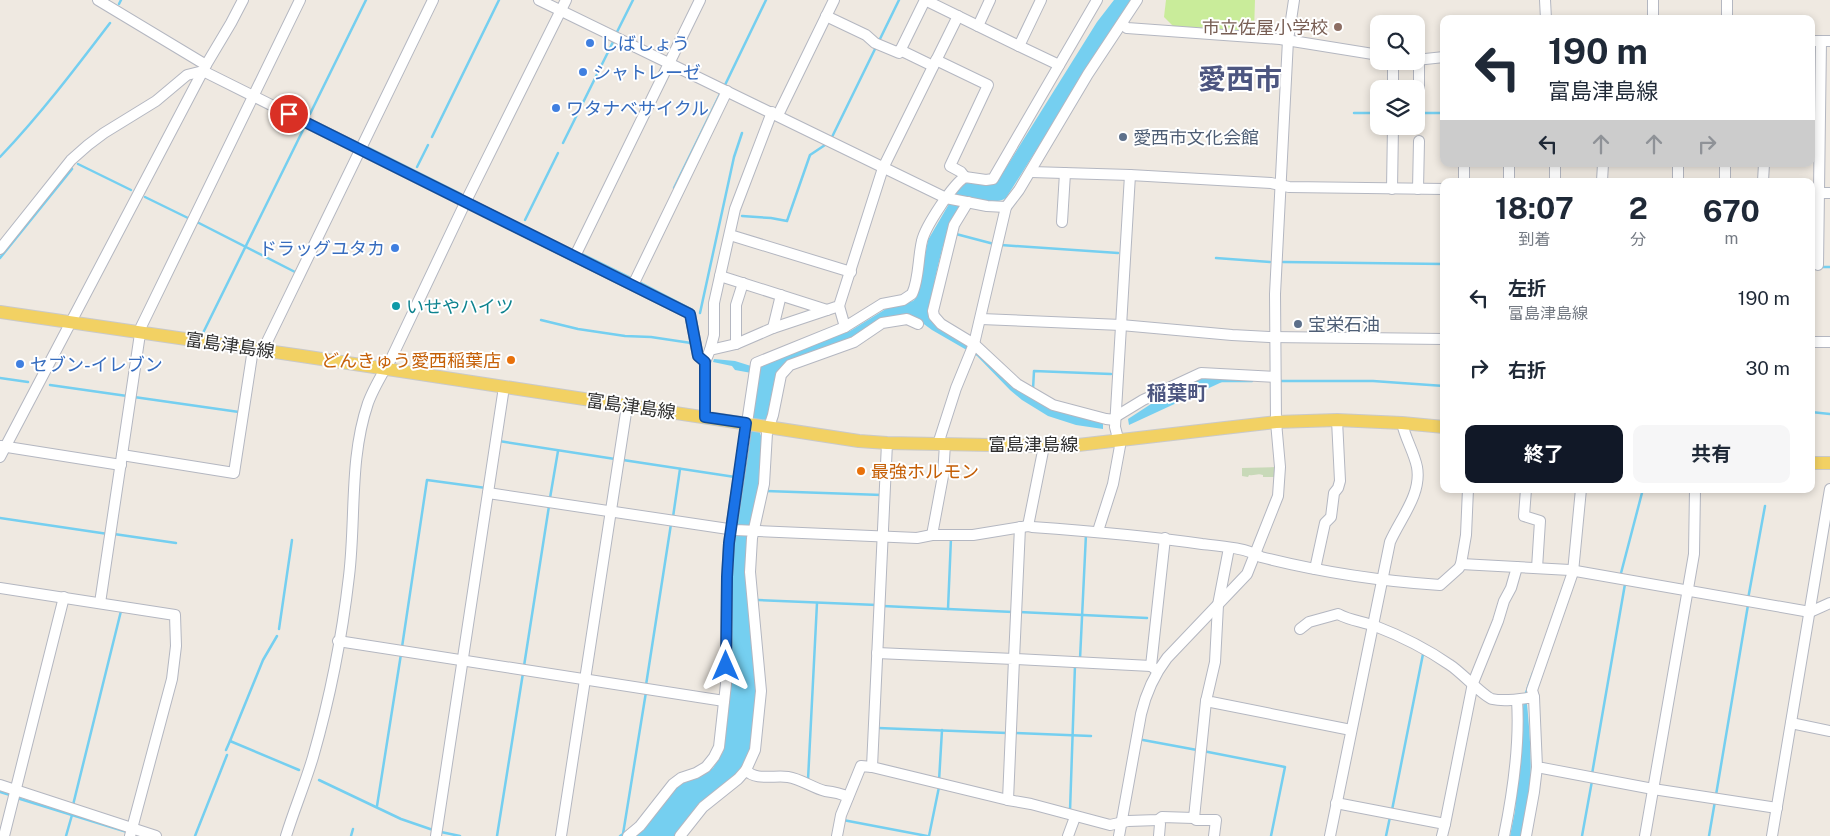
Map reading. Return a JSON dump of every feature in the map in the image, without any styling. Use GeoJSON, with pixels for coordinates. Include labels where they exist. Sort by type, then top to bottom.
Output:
{"type":"FeatureCollection","features":[{"type":"Feature","properties":{"kind":"main road","name":"富島津島線"},"geometry":{"type":"LineString","coordinates":[[0,312],[859,441],[1044,446],[1078,445],[1276,422],[1337,420],[1440,427]]}},
{"type":"Feature","properties":{"kind":"main road"},"geometry":{"type":"LineString","coordinates":[[1815,463],[1830,464]]}},
{"type":"Feature","properties":{"kind":"street"},"geometry":{"type":"LineString","coordinates":[[98,0],[205,68],[255,92],[361,149],[690,314],[698,356],[705,362]]}},
{"type":"Feature","properties":{"kind":"street"},"geometry":{"type":"LineString","coordinates":[[0,458],[3,446],[243,0]]}},
{"type":"Feature","properties":{"kind":"street"},"geometry":{"type":"LineString","coordinates":[[100,603],[139,332],[300,0]]}},
{"type":"Feature","properties":{"kind":"street"},"geometry":{"type":"LineString","coordinates":[[3,446],[234,473],[258,350],[361,149],[433,0]]}},
{"type":"Feature","properties":{"kind":"street"},"geometry":{"type":"LineString","coordinates":[[540,0],[948,198],[996,208],[1006,207]]}},
{"type":"Feature","properties":{"kind":"street"},"geometry":{"type":"LineString","coordinates":[[286,836],[312,760],[329,697],[349,576],[355,470],[369,402],[377,382],[566,0]]}},
{"type":"Feature","properties":{"kind":"street"},"geometry":{"type":"LineString","coordinates":[[575,256],[700,0]]}},
{"type":"Feature","properties":{"kind":"street"},"geometry":{"type":"LineString","coordinates":[[705,417],[705,362],[714,335],[714,303],[735,209],[775,114],[834,0]]}},
{"type":"Feature","properties":{"kind":"street"},"geometry":{"type":"LineString","coordinates":[[826,16],[866,35],[875,43],[899,53],[925,0],[936,3],[958,16],[1059,66]]}},
{"type":"Feature","properties":{"kind":"street"},"geometry":{"type":"LineString","coordinates":[[978,26],[990,0]]}},
{"type":"Feature","properties":{"kind":"street"},"geometry":{"type":"LineString","coordinates":[[1019,46],[1042,0]]}},
{"type":"Feature","properties":{"kind":"street"},"geometry":{"type":"LineString","coordinates":[[628,836],[640,826],[673,784],[681,778],[706,767],[714,758],[719,747],[726,684],[727,577],[756,363],[845,327],[882,304],[906,299],[912,294],[922,238],[958,181],[965,177],[993,179],[1097,0]]}},
{"type":"Feature","properties":{"kind":"street"},"geometry":{"type":"LineString","coordinates":[[932,535],[943,476],[941,444],[956,388],[973,348],[981,319],[1006,207],[1031,172],[1088,74],[1137,0]]}},
{"type":"Feature","properties":{"kind":"street"},"geometry":{"type":"LineString","coordinates":[[878,653],[1154,668],[1167,658],[1247,574],[1278,496],[1280,467],[1276,422],[1274,337],[1288,40],[1294,0]]}},
{"type":"Feature","properties":{"kind":"street"},"geometry":{"type":"LineString","coordinates":[[1546,0],[1546,15]]}},
{"type":"Feature","properties":{"kind":"street"},"geometry":{"type":"LineString","coordinates":[[1653,0],[1653,15]]}},
{"type":"Feature","properties":{"kind":"street"},"geometry":{"type":"LineString","coordinates":[[1727,0],[1727,15]]}},
{"type":"Feature","properties":{"kind":"street"},"geometry":{"type":"LineString","coordinates":[[845,327],[839,306],[883,168],[958,16]]}},
{"type":"Feature","properties":{"kind":"street"},"geometry":{"type":"LineString","coordinates":[[1122,24],[1127,28],[1288,40],[1370,54]]}},
{"type":"Feature","properties":{"kind":"street"},"geometry":{"type":"LineString","coordinates":[[1818,265],[1815,193],[1821,41]]}},
{"type":"Feature","properties":{"kind":"street"},"geometry":{"type":"LineString","coordinates":[[900,50],[988,85],[950,166],[961,172],[965,177]]}},
{"type":"Feature","properties":{"kind":"street"},"geometry":{"type":"LineString","coordinates":[[1425,59],[1440,57]]}},
{"type":"Feature","properties":{"kind":"street"},"geometry":{"type":"LineString","coordinates":[[0,248],[72,160],[88,145],[156,101],[187,75],[205,68]]}},
{"type":"Feature","properties":{"kind":"street"},"geometry":{"type":"LineString","coordinates":[[633,285],[726,91]]}},
{"type":"Feature","properties":{"kind":"street"},"geometry":{"type":"LineString","coordinates":[[1392,135],[1392,189]]}},
{"type":"Feature","properties":{"kind":"street"},"geometry":{"type":"LineString","coordinates":[[1418,189],[1420,141]]}},
{"type":"Feature","properties":{"kind":"street"},"geometry":{"type":"LineString","coordinates":[[1031,172],[1130,175],[1271,183],[1288,187],[1440,189]]}},
{"type":"Feature","properties":{"kind":"street"},"geometry":{"type":"LineString","coordinates":[[1062,222],[1065,173]]}},
{"type":"Feature","properties":{"kind":"street"},"geometry":{"type":"LineString","coordinates":[[1098,531],[1113,484],[1120,446],[1115,419],[1130,175]]}},
{"type":"Feature","properties":{"kind":"street"},"geometry":{"type":"LineString","coordinates":[[1815,193],[1830,193]]}},
{"type":"Feature","properties":{"kind":"street"},"geometry":{"type":"LineString","coordinates":[[966,202],[954,225],[933,311],[934,316],[941,324],[1017,384],[1053,405],[1106,419],[1115,419],[1143,400],[1201,373],[1275,380]]}},
{"type":"Feature","properties":{"kind":"street"},"geometry":{"type":"LineString","coordinates":[[730,235],[851,272]]}},
{"type":"Feature","properties":{"kind":"street"},"geometry":{"type":"LineString","coordinates":[[720,276],[827,310]]}},
{"type":"Feature","properties":{"kind":"street"},"geometry":{"type":"LineString","coordinates":[[736,344],[736,305],[743,283]]}},
{"type":"Feature","properties":{"kind":"street"},"geometry":{"type":"LineString","coordinates":[[772,328],[781,295]]}},
{"type":"Feature","properties":{"kind":"street"},"geometry":{"type":"LineString","coordinates":[[710,350],[736,344],[772,328],[839,306]]}},
{"type":"Feature","properties":{"kind":"street"},"geometry":{"type":"LineString","coordinates":[[680,836],[703,807],[738,779],[746,770],[755,750],[761,691],[750,572],[752,532],[764,484],[767,427],[773,415],[781,375],[790,365],[854,342],[882,323],[907,319],[918,324]]}},
{"type":"Feature","properties":{"kind":"street"},"geometry":{"type":"LineString","coordinates":[[981,319],[1121,325],[1274,337],[1440,339]]}},
{"type":"Feature","properties":{"kind":"street"},"geometry":{"type":"LineString","coordinates":[[1815,342],[1830,342]]}},
{"type":"Feature","properties":{"kind":"street"},"geometry":{"type":"LineString","coordinates":[[436,836],[504,387]]}},
{"type":"Feature","properties":{"kind":"street"},"geometry":{"type":"LineString","coordinates":[[561,836],[628,406]]}},
{"type":"Feature","properties":{"kind":"street"},"geometry":{"type":"LineString","coordinates":[[1315,569],[1325,523],[1331,517],[1334,493],[1340,481],[1337,420]]}},
{"type":"Feature","properties":{"kind":"street"},"geometry":{"type":"LineString","coordinates":[[1330,836],[1390,542],[1406,514],[1416,485],[1417,467],[1402,423]]}},
{"type":"Feature","properties":{"kind":"street"},"geometry":{"type":"LineString","coordinates":[[872,767],[887,443]]}},
{"type":"Feature","properties":{"kind":"street"},"geometry":{"type":"LineString","coordinates":[[1008,800],[1014,659],[1024,526],[1044,446]]}},
{"type":"Feature","properties":{"kind":"street"},"geometry":{"type":"LineString","coordinates":[[1772,836],[1830,489]]}},
{"type":"Feature","properties":{"kind":"street"},"geometry":{"type":"LineString","coordinates":[[488,493],[752,532],[917,538],[932,535],[973,535],[1024,526],[1098,531],[1165,538],[1229,548],[1255,553],[1261,557],[1308,569],[1382,580],[1440,585],[1461,564],[1466,535],[1468,493]]}},
{"type":"Feature","properties":{"kind":"street"},"geometry":{"type":"LineString","coordinates":[[1526,493],[1524,516],[1540,521],[1537,568]]}},
{"type":"Feature","properties":{"kind":"street"},"geometry":{"type":"LineString","coordinates":[[1504,836],[1526,698],[1532,690],[1573,572],[1581,493]]}},
{"type":"Feature","properties":{"kind":"street"},"geometry":{"type":"LineString","coordinates":[[1645,836],[1694,554],[1695,493]]}},
{"type":"Feature","properties":{"kind":"street"},"geometry":{"type":"LineString","coordinates":[[1119,836],[1141,714],[1154,668],[1165,538]]}},
{"type":"Feature","properties":{"kind":"street"},"geometry":{"type":"LineString","coordinates":[[1194,818],[1206,701],[1215,662],[1218,605],[1229,548]]}},
{"type":"Feature","properties":{"kind":"street"},"geometry":{"type":"LineString","coordinates":[[1461,564],[1570,570],[1810,612],[1830,603]]}},
{"type":"Feature","properties":{"kind":"street"},"geometry":{"type":"LineString","coordinates":[[1442,836],[1473,683],[1504,601],[1511,588],[1517,567]]}},
{"type":"Feature","properties":{"kind":"street"},"geometry":{"type":"LineString","coordinates":[[0,588],[175,615],[176,646],[172,679],[131,832]]}},
{"type":"Feature","properties":{"kind":"street"},"geometry":{"type":"LineString","coordinates":[[4,836],[64,597]]}},
{"type":"Feature","properties":{"kind":"street"},"geometry":{"type":"LineString","coordinates":[[1300,629],[1309,622],[1338,614],[1350,621],[1373,625],[1406,639],[1450,665],[1492,699],[1526,698]]}},
{"type":"Feature","properties":{"kind":"street"},"geometry":{"type":"LineString","coordinates":[[338,641],[724,701]]}},
{"type":"Feature","properties":{"kind":"street"},"geometry":{"type":"LineString","coordinates":[[1526,698],[1537,767],[1526,836]]}},
{"type":"Feature","properties":{"kind":"street"},"geometry":{"type":"LineString","coordinates":[[1206,701],[1352,730]]}},
{"type":"Feature","properties":{"kind":"street"},"geometry":{"type":"LineString","coordinates":[[1791,723],[1830,731]]}},
{"type":"Feature","properties":{"kind":"street"},"geometry":{"type":"LineString","coordinates":[[837,836],[841,815],[861,766],[1031,804],[1110,825],[1128,821],[1158,820],[1162,817],[1216,820],[1214,836]]}},
{"type":"Feature","properties":{"kind":"street"},"geometry":{"type":"LineString","coordinates":[[1537,767],[1653,789],[1776,808]]}},
{"type":"Feature","properties":{"kind":"street"},"geometry":{"type":"LineString","coordinates":[[746,770],[748,773],[762,776],[789,777],[825,790],[835,791],[848,797]]}},
{"type":"Feature","properties":{"kind":"street"},"geometry":{"type":"LineString","coordinates":[[0,785],[131,832],[156,836]]}},
{"type":"Feature","properties":{"kind":"street"},"geometry":{"type":"LineString","coordinates":[[1336,803],[1445,824]]}},
{"type":"Feature","properties":{"kind":"street"},"geometry":{"type":"LineString","coordinates":[[1068,836],[1075,817]]}},
{"type":"Feature","properties":{"kind":"street"},"geometry":{"type":"LineString","coordinates":[[1158,820],[1160,824],[1159,836]]}},
{"type":"Feature","properties":{"kind":"green space"},"geometry":{"type":"Polygon","coordinates":[[[1166,0],[1255,0],[1254,31],[1173,26],[1164,17],[1166,0]]]}},
{"type":"Feature","properties":{"kind":"green space"},"geometry":{"type":"Polygon","coordinates":[[[1277,467],[1277,477],[1263,477],[1263,475],[1259,474],[1249,475],[1248,477],[1242,476],[1242,468],[1277,467]]]}},
{"type":"Feature","properties":{"kind":"water"},"geometry":{"type":"Polygon","coordinates":[[[1114,0],[1131,0],[1006,198],[994,202],[969,198],[959,207],[946,235],[933,290],[929,317],[936,325],[968,345],[1048,408],[1103,421],[1103,429],[1076,425],[1048,416],[1010,390],[977,356],[907,314],[881,319],[849,339],[792,360],[760,433],[762,439],[758,493],[750,525],[748,546],[757,695],[751,751],[735,779],[676,836],[635,836],[644,829],[676,786],[713,768],[723,752],[729,703],[731,557],[759,378],[757,374],[735,370],[732,366],[713,362],[714,359],[735,361],[751,366],[850,331],[889,307],[913,301],[917,297],[928,240],[956,192],[966,183],[972,181],[988,185],[997,182],[1097,22],[1114,0]]]}},
{"type":"Feature","properties":{"kind":"water"},"geometry":{"type":"Polygon","coordinates":[[[1223,377],[1222,382],[1129,425],[1128,419],[1174,389],[1203,378],[1223,377]]]}},
{"type":"Feature","properties":{"kind":"water"},"geometry":{"type":"Polygon","coordinates":[[[1524,695],[1526,695],[1531,766],[1529,801],[1522,836],[1510,836],[1515,811],[1524,695]]]}},
{"type":"Feature","properties":{"kind":"waterway"},"geometry":{"type":"LineString","coordinates":[[119,4],[121,0]]}},
{"type":"Feature","properties":{"kind":"waterway"},"geometry":{"type":"LineString","coordinates":[[310,114],[366,0]]}},
{"type":"Feature","properties":{"kind":"waterway"},"geometry":{"type":"LineString","coordinates":[[432,137],[499,0]]}},
{"type":"Feature","properties":{"kind":"waterway"},"geometry":{"type":"LineString","coordinates":[[617,32],[633,0]]}},
{"type":"Feature","properties":{"kind":"waterway"},"geometry":{"type":"LineString","coordinates":[[725,85],[766,0]]}},
{"type":"Feature","properties":{"kind":"waterway"},"geometry":{"type":"LineString","coordinates":[[879,41],[899,0]]}},
{"type":"Feature","properties":{"kind":"waterway"},"geometry":{"type":"LineString","coordinates":[[0,157],[43,108],[110,23]]}},
{"type":"Feature","properties":{"kind":"waterway"},"geometry":{"type":"LineString","coordinates":[[563,143],[614,40]]}},
{"type":"Feature","properties":{"kind":"waterway"},"geometry":{"type":"LineString","coordinates":[[832,137],[876,47]]}},
{"type":"Feature","properties":{"kind":"waterway"},"geometry":{"type":"LineString","coordinates":[[674,188],[720,94]]}},
{"type":"Feature","properties":{"kind":"waterway"},"geometry":{"type":"LineString","coordinates":[[1354,113],[1370,113]]}},
{"type":"Feature","properties":{"kind":"waterway"},"geometry":{"type":"LineString","coordinates":[[1425,113],[1440,113]]}},
{"type":"Feature","properties":{"kind":"waterway"},"geometry":{"type":"LineString","coordinates":[[202,335],[305,126]]}},
{"type":"Feature","properties":{"kind":"waterway"},"geometry":{"type":"LineString","coordinates":[[700,313],[734,157],[742,133]]}},
{"type":"Feature","properties":{"kind":"waterway"},"geometry":{"type":"LineString","coordinates":[[417,167],[428,145]]}},
{"type":"Feature","properties":{"kind":"waterway"},"geometry":{"type":"LineString","coordinates":[[742,216],[787,221],[810,155],[825,145]]}},
{"type":"Feature","properties":{"kind":"waterway"},"geometry":{"type":"LineString","coordinates":[[367,147],[461,194]]}},
{"type":"Feature","properties":{"kind":"waterway"},"geometry":{"type":"LineString","coordinates":[[525,220],[558,153]]}},
{"type":"Feature","properties":{"kind":"waterway"},"geometry":{"type":"LineString","coordinates":[[78,164],[131,190]]}},
{"type":"Feature","properties":{"kind":"waterway"},"geometry":{"type":"LineString","coordinates":[[0,258],[71,168]]}},
{"type":"Feature","properties":{"kind":"waterway"},"geometry":{"type":"LineString","coordinates":[[145,197],[190,219]]}},
{"type":"Feature","properties":{"kind":"waterway"},"geometry":{"type":"LineString","coordinates":[[195,221],[297,273]]}},
{"type":"Feature","properties":{"kind":"waterway"},"geometry":{"type":"LineString","coordinates":[[956,234],[994,244]]}},
{"type":"Feature","properties":{"kind":"waterway"},"geometry":{"type":"LineString","coordinates":[[1001,245],[1118,253]]}},
{"type":"Feature","properties":{"kind":"waterway"},"geometry":{"type":"LineString","coordinates":[[582,254],[631,278]]}},
{"type":"Feature","properties":{"kind":"waterway"},"geometry":{"type":"LineString","coordinates":[[1216,258],[1270,262]]}},
{"type":"Feature","properties":{"kind":"waterway"},"geometry":{"type":"LineString","coordinates":[[1283,262],[1440,264]]}},
{"type":"Feature","properties":{"kind":"waterway"},"geometry":{"type":"LineString","coordinates":[[1815,267],[1830,267]]}},
{"type":"Feature","properties":{"kind":"waterway"},"geometry":{"type":"LineString","coordinates":[[639,282],[694,312]]}},
{"type":"Feature","properties":{"kind":"waterway"},"geometry":{"type":"LineString","coordinates":[[541,320],[578,329],[691,343]]}},
{"type":"Feature","properties":{"kind":"waterway"},"geometry":{"type":"LineString","coordinates":[[1033,389],[1034,371],[1111,374]]}},
{"type":"Feature","properties":{"kind":"waterway"},"geometry":{"type":"LineString","coordinates":[[0,378],[28,382]]}},
{"type":"Feature","properties":{"kind":"waterway"},"geometry":{"type":"LineString","coordinates":[[1220,381],[1252,381]]}},
{"type":"Feature","properties":{"kind":"waterway"},"geometry":{"type":"LineString","coordinates":[[1278,381],[1373,381],[1440,386]]}},
{"type":"Feature","properties":{"kind":"waterway"},"geometry":{"type":"LineString","coordinates":[[50,385],[127,396]]}},
{"type":"Feature","properties":{"kind":"waterway"},"geometry":{"type":"LineString","coordinates":[[134,397],[239,412]]}},
{"type":"Feature","properties":{"kind":"waterway"},"geometry":{"type":"LineString","coordinates":[[1815,412],[1830,414]]}},
{"type":"Feature","properties":{"kind":"waterway"},"geometry":{"type":"LineString","coordinates":[[499,441],[615,459]]}},
{"type":"Feature","properties":{"kind":"waterway"},"geometry":{"type":"LineString","coordinates":[[550,498],[558,451]]}},
{"type":"Feature","properties":{"kind":"waterway"},"geometry":{"type":"LineString","coordinates":[[623,460],[735,477]]}},
{"type":"Feature","properties":{"kind":"waterway"},"geometry":{"type":"LineString","coordinates":[[673,517],[680,469]]}},
{"type":"Feature","properties":{"kind":"waterway"},"geometry":{"type":"LineString","coordinates":[[402,647],[427,480],[486,487]]}},
{"type":"Feature","properties":{"kind":"waterway"},"geometry":{"type":"LineString","coordinates":[[766,491],[882,495]]}},
{"type":"Feature","properties":{"kind":"waterway"},"geometry":{"type":"LineString","coordinates":[[1620,577],[1642,493]]}},
{"type":"Feature","properties":{"kind":"waterway"},"geometry":{"type":"LineString","coordinates":[[524,666],[549,506]]}},
{"type":"Feature","properties":{"kind":"waterway"},"geometry":{"type":"LineString","coordinates":[[1748,599],[1765,506]]}},
{"type":"Feature","properties":{"kind":"waterway"},"geometry":{"type":"LineString","coordinates":[[0,518],[108,534]]}},
{"type":"Feature","properties":{"kind":"waterway"},"geometry":{"type":"LineString","coordinates":[[646,685],[671,524]]}},
{"type":"Feature","properties":{"kind":"waterway"},"geometry":{"type":"LineString","coordinates":[[114,534],[176,543]]}},
{"type":"Feature","properties":{"kind":"waterway"},"geometry":{"type":"LineString","coordinates":[[1080,659],[1086,534]]}},
{"type":"Feature","properties":{"kind":"waterway"},"geometry":{"type":"LineString","coordinates":[[948,609],[951,538]]}},
{"type":"Feature","properties":{"kind":"waterway"},"geometry":{"type":"LineString","coordinates":[[279,629],[292,540]]}},
{"type":"Feature","properties":{"kind":"waterway"},"geometry":{"type":"LineString","coordinates":[[1592,774],[1625,584]]}},
{"type":"Feature","properties":{"kind":"waterway"},"geometry":{"type":"LineString","coordinates":[[758,600],[877,605]]}},
{"type":"Feature","properties":{"kind":"waterway"},"geometry":{"type":"LineString","coordinates":[[808,780],[817,603]]}},
{"type":"Feature","properties":{"kind":"waterway"},"geometry":{"type":"LineString","coordinates":[[1716,795],[1748,605]]}},
{"type":"Feature","properties":{"kind":"waterway"},"geometry":{"type":"LineString","coordinates":[[883,606],[1013,612]]}},
{"type":"Feature","properties":{"kind":"waterway"},"geometry":{"type":"LineString","coordinates":[[73,805],[121,611]]}},
{"type":"Feature","properties":{"kind":"waterway"},"geometry":{"type":"LineString","coordinates":[[1019,612],[1147,618]]}},
{"type":"Feature","properties":{"kind":"waterway"},"geometry":{"type":"LineString","coordinates":[[230,741],[263,660],[277,636]]}},
{"type":"Feature","properties":{"kind":"waterway"},"geometry":{"type":"LineString","coordinates":[[377,806],[401,654]]}},
{"type":"Feature","properties":{"kind":"waterway"},"geometry":{"type":"LineString","coordinates":[[1392,810],[1423,654]]}},
{"type":"Feature","properties":{"kind":"waterway"},"geometry":{"type":"LineString","coordinates":[[1070,811],[1075,665]]}},
{"type":"Feature","properties":{"kind":"waterway"},"geometry":{"type":"LineString","coordinates":[[497,836],[523,673]]}},
{"type":"Feature","properties":{"kind":"waterway"},"geometry":{"type":"LineString","coordinates":[[1525,696],[1533,673]]}},
{"type":"Feature","properties":{"kind":"waterway"},"geometry":{"type":"LineString","coordinates":[[620,836],[623,834],[646,692]]}},
{"type":"Feature","properties":{"kind":"waterway"},"geometry":{"type":"LineString","coordinates":[[878,728],[1007,733]]}},
{"type":"Feature","properties":{"kind":"waterway"},"geometry":{"type":"LineString","coordinates":[[939,781],[942,730]]}},
{"type":"Feature","properties":{"kind":"waterway"},"geometry":{"type":"LineString","coordinates":[[1013,733],[1091,736]]}},
{"type":"Feature","properties":{"kind":"waterway"},"geometry":{"type":"LineString","coordinates":[[1143,740],[1197,750]]}},
{"type":"Feature","properties":{"kind":"waterway"},"geometry":{"type":"LineString","coordinates":[[226,750],[230,741],[299,770]]}},
{"type":"Feature","properties":{"kind":"waterway"},"geometry":{"type":"LineString","coordinates":[[1203,751],[1285,767],[1271,836]]}},
{"type":"Feature","properties":{"kind":"waterway"},"geometry":{"type":"LineString","coordinates":[[195,836],[227,755]]}},
{"type":"Feature","properties":{"kind":"waterway"},"geometry":{"type":"LineString","coordinates":[[319,780],[401,819],[433,830]]}},
{"type":"Feature","properties":{"kind":"waterway"},"geometry":{"type":"LineString","coordinates":[[1582,836],[1592,781]]}},
{"type":"Feature","properties":{"kind":"waterway"},"geometry":{"type":"LineString","coordinates":[[929,836],[939,787]]}},
{"type":"Feature","properties":{"kind":"waterway"},"geometry":{"type":"LineString","coordinates":[[0,792],[10,795]]}},
{"type":"Feature","properties":{"kind":"waterway"},"geometry":{"type":"LineString","coordinates":[[17,798],[127,832]]}},
{"type":"Feature","properties":{"kind":"waterway"},"geometry":{"type":"LineString","coordinates":[[1709,836],[1715,801]]}},
{"type":"Feature","properties":{"kind":"waterway"},"geometry":{"type":"LineString","coordinates":[[66,836],[72,815]]}},
{"type":"Feature","properties":{"kind":"waterway"},"geometry":{"type":"LineString","coordinates":[[1386,836],[1390,817]]}},
{"type":"Feature","properties":{"kind":"waterway"},"geometry":{"type":"LineString","coordinates":[[843,820],[927,836]]}},
{"type":"Feature","properties":{"kind":"waterway"},"geometry":{"type":"LineString","coordinates":[[351,836],[353,829]]}},
{"type":"Feature","properties":{"kind":"waterway"},"geometry":{"type":"LineString","coordinates":[[441,832],[460,836]]}},
{"type":"Feature","properties":{"kind":"place","name":"市立佐屋小学校"},"geometry":{"type":"Point","coordinates":[1338,27]}},
{"type":"Feature","properties":{"kind":"place","name":"しばしょう"},"geometry":{"type":"Point","coordinates":[590,43]}},
{"type":"Feature","properties":{"kind":"place","name":"シャトレーゼ"},"geometry":{"type":"Point","coordinates":[583,72]}},
{"type":"Feature","properties":{"kind":"place","name":"ワタナベサイクル"},"geometry":{"type":"Point","coordinates":[556,108]}},
{"type":"Feature","properties":{"kind":"place","name":"愛西市文化会館"},"geometry":{"type":"Point","coordinates":[1123,137]}},
{"type":"Feature","properties":{"kind":"place","name":"ドラッグユタカ"},"geometry":{"type":"Point","coordinates":[395,248]}},
{"type":"Feature","properties":{"kind":"place","name":"いせやハイツ"},"geometry":{"type":"Point","coordinates":[396,306]}},
{"type":"Feature","properties":{"kind":"place","name":"宝栄石油"},"geometry":{"type":"Point","coordinates":[1298,324]}},
{"type":"Feature","properties":{"kind":"place","name":"どんきゅう愛西稲葉店"},"geometry":{"type":"Point","coordinates":[511,360]}},
{"type":"Feature","properties":{"kind":"place","name":"セブン-イレブン"},"geometry":{"type":"Point","coordinates":[20,364]}},
{"type":"Feature","properties":{"kind":"place","name":"最強ホルモン"},"geometry":{"type":"Point","coordinates":[861,471]}},
{"type":"Feature","properties":{"kind":"district","name":"愛西市"},"geometry":{"type":"Point","coordinates":[1240,78]}},
{"type":"Feature","properties":{"kind":"district","name":"稲葉町"},"geometry":{"type":"Point","coordinates":[1177,393]}},
{"type":"Feature","properties":{"kind":"route"},"geometry":{"type":"LineString","coordinates":[[289,114],[690,314],[698,356],[705,362],[705,417],[746,423],[729,543],[726,666]]}}]}
